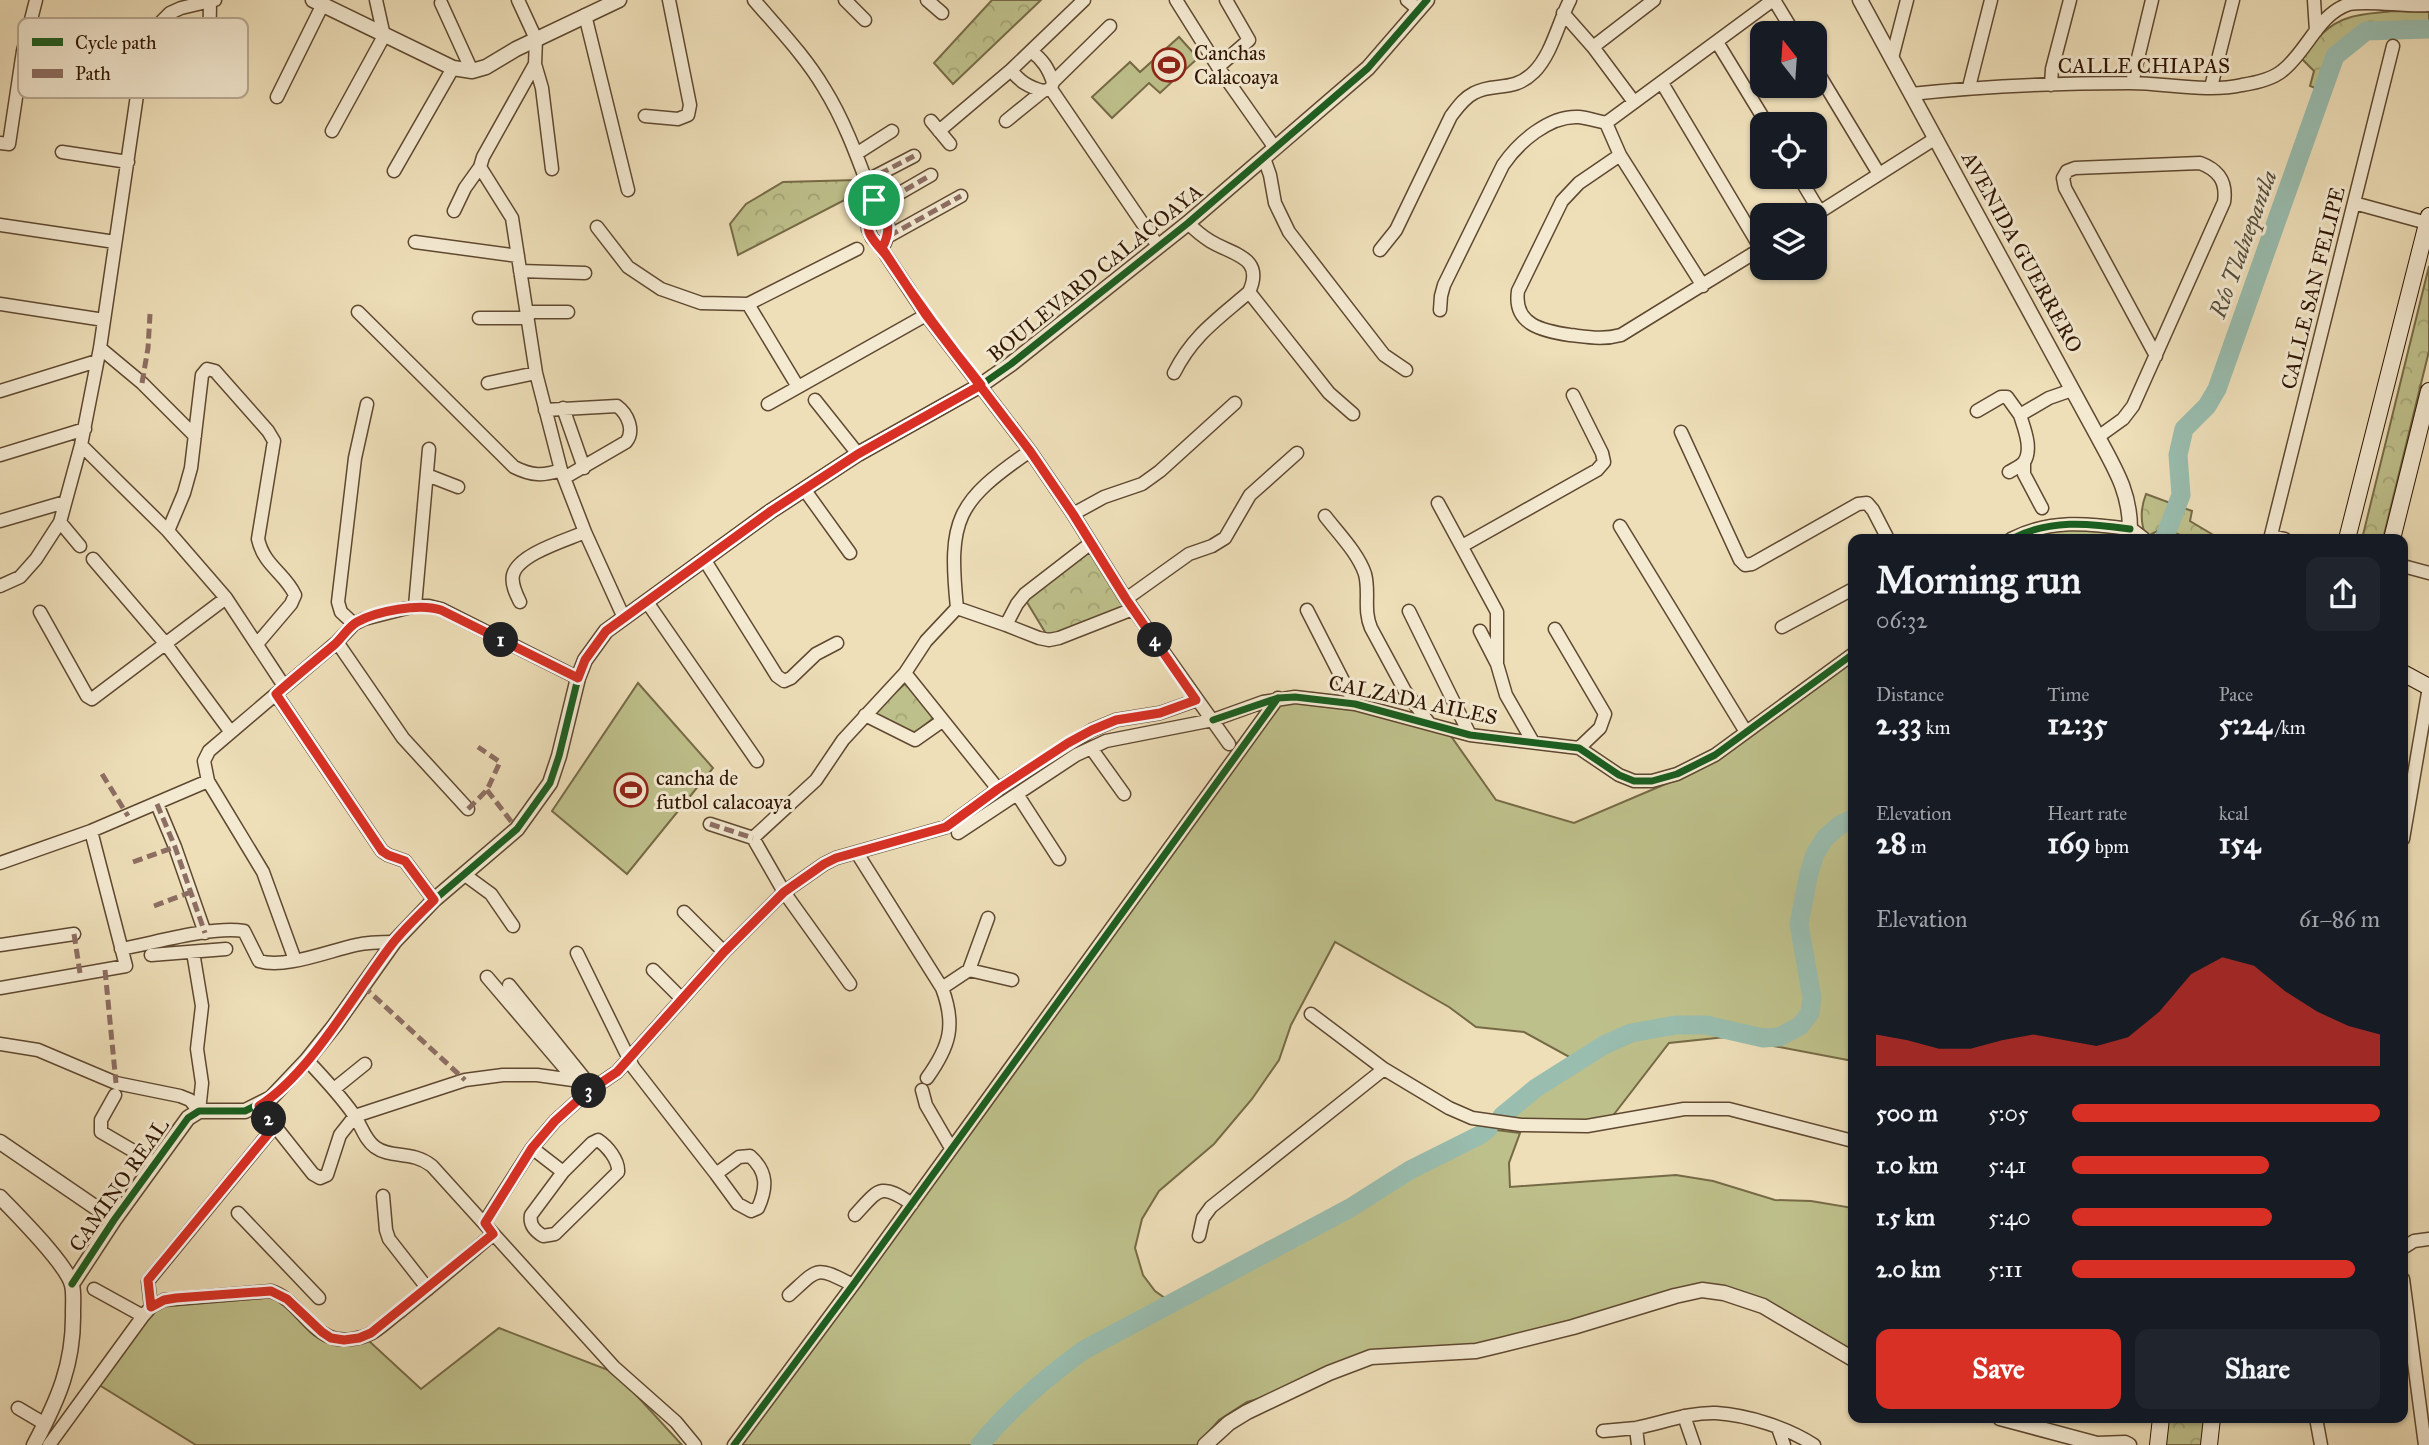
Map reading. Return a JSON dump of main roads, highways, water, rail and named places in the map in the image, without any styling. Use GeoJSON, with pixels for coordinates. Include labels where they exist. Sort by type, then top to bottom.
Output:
{"type":"FeatureCollection","features":[{"type":"Feature","properties":{"kind":"main road"},"geometry":{"type":"LineString","coordinates":[[2348,534],[2428,220]]}},
{"type":"Feature","properties":{"kind":"main road"},"geometry":{"type":"LineString","coordinates":[[2393,534],[2429,391]]}},
{"type":"Feature","properties":{"kind":"main road"},"geometry":{"type":"LineString","coordinates":[[2408,676],[2429,687]]}},
{"type":"Feature","properties":{"kind":"waterway","name":"Río Tlalnepantla"},"geometry":{"type":"LineString","coordinates":[[2166,534],[2181,495],[2178,455],[2184,429],[2207,406],[2217,389],[2335,56],[2366,31],[2429,29]]}},
{"type":"Feature","properties":{"kind":"waterway","name":"Río Tlalnepantla"},"geometry":{"type":"LineString","coordinates":[[1502,1116],[1536,1088],[1604,1045],[1631,1033],[1676,1025],[1706,1025],[1763,1038],[1779,1037],[1800,1026],[1810,1013],[1812,998],[1799,924],[1809,873],[1815,854],[1825,838],[1848,821]]}},
{"type":"Feature","properties":{"kind":"waterway"},"geometry":{"type":"LineString","coordinates":[[980,1445],[1003,1418],[1029,1394],[1084,1350],[1350,1208],[1410,1170],[1488,1129]]}},
{"type":"Feature","properties":{"kind":"place","name":"Canchas Calacoaya"},"geometry":{"type":"Point","coordinates":[1169,65]}},
{"type":"Feature","properties":{"kind":"place","name":"cancha de futbol calacoaya"},"geometry":{"type":"Point","coordinates":[631,790]}}]}
